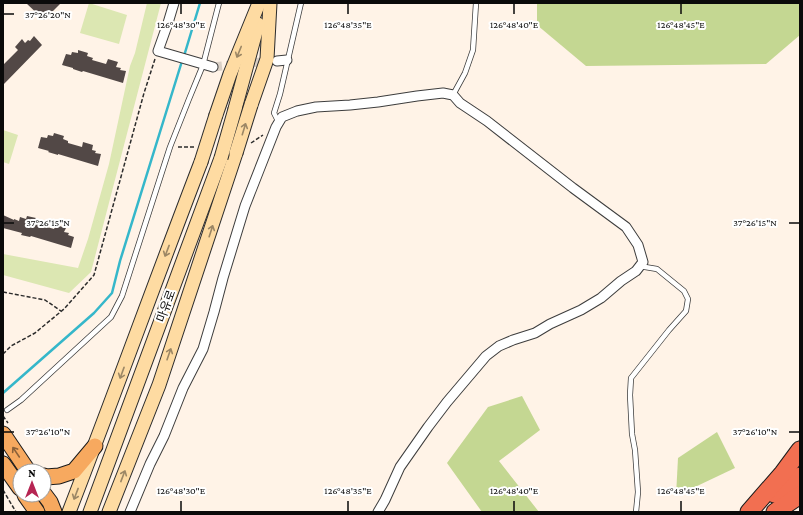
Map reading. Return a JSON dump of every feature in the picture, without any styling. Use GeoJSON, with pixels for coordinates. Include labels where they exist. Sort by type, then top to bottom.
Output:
{"type":"FeatureCollection","features":[{"type":"Feature","properties":{"kind":"highway"},"geometry":{"type":"LineString","coordinates":[[749,512],[783,474],[800,450]]}},
{"type":"Feature","properties":{"kind":"highway"},"geometry":{"type":"LineString","coordinates":[[749,512],[800,476]]}},
{"type":"Feature","properties":{"kind":"highway"},"geometry":{"type":"LineString","coordinates":[[775,512],[800,495]]}},
{"type":"Feature","properties":{"kind":"main road"},"geometry":{"type":"LineString","coordinates":[[69,512],[201,162],[230,74],[259,3]]}},
{"type":"Feature","properties":{"kind":"main road","name":"마유로"},"geometry":{"type":"LineString","coordinates":[[90,512],[221,158],[263,3]]}},
{"type":"Feature","properties":{"kind":"main road"},"geometry":{"type":"LineString","coordinates":[[109,512],[159,385],[267,59],[270,3]]}},
{"type":"Feature","properties":{"kind":"main road"},"geometry":{"type":"LineString","coordinates":[[3,434],[24,463]]}},
{"type":"Feature","properties":{"kind":"main road"},"geometry":{"type":"LineString","coordinates":[[52,477],[74,471],[95,446]]}},
{"type":"Feature","properties":{"kind":"main road"},"geometry":{"type":"LineString","coordinates":[[3,464],[12,477]]}},
{"type":"Feature","properties":{"kind":"street"},"geometry":{"type":"LineString","coordinates":[[174,3],[162,52],[213,67]]}},
{"type":"Feature","properties":{"kind":"street"},"geometry":{"type":"LineString","coordinates":[[277,61],[287,60]]}},
{"type":"Feature","properties":{"kind":"street"},"geometry":{"type":"LineString","coordinates":[[130,512],[150,464],[164,436],[183,388],[203,349],[245,206],[274,132],[282,117],[316,106],[364,103],[430,94],[453,94],[460,103],[487,120],[626,228],[638,245],[642,262],[636,271],[621,281],[601,298],[581,310],[550,324],[535,333],[499,346],[486,356],[447,402],[400,467],[378,512]]}},
{"type":"Feature","properties":{"kind":"lane"},"geometry":{"type":"LineString","coordinates":[[7,410],[21,400],[111,317],[122,296],[170,147],[201,64],[219,3]]}},
{"type":"Feature","properties":{"kind":"lane"},"geometry":{"type":"LineString","coordinates":[[279,123],[274,113],[280,94],[301,3]]}},
{"type":"Feature","properties":{"kind":"lane"},"geometry":{"type":"LineString","coordinates":[[453,94],[465,74],[473,50],[476,3]]}},
{"type":"Feature","properties":{"kind":"lane"},"geometry":{"type":"LineString","coordinates":[[636,512],[638,492],[635,450],[632,434],[630,395],[631,378],[686,311],[688,299],[684,291],[657,269],[639,266]]}},
{"type":"Feature","properties":{"kind":"path"},"geometry":{"type":"LineString","coordinates":[[3,354],[11,346],[35,333],[61,312],[94,275],[142,101],[162,52]]}},
{"type":"Feature","properties":{"kind":"path"},"geometry":{"type":"LineString","coordinates":[[3,292],[45,300],[61,312]]}},
{"type":"Feature","properties":{"kind":"path"},"geometry":{"type":"LineString","coordinates":[[3,490],[16,512]]}},
{"type":"Feature","properties":{"kind":"green space"},"geometry":{"type":"Polygon","coordinates":[[[89,3],[127,15],[119,44],[80,33],[89,3]]]}},
{"type":"Feature","properties":{"kind":"green space"},"geometry":{"type":"Polygon","coordinates":[[[147,3],[161,3],[91,272],[69,293],[3,275],[3,254],[78,268],[88,239],[109,164],[130,66],[135,53],[147,3]]]}},
{"type":"Feature","properties":{"kind":"green space"},"geometry":{"type":"Polygon","coordinates":[[[537,3],[800,3],[800,35],[766,64],[586,66],[537,25],[537,3]]]}},
{"type":"Feature","properties":{"kind":"green space"},"geometry":{"type":"Polygon","coordinates":[[[3,130],[18,135],[9,164],[3,162],[3,130]]]}},
{"type":"Feature","properties":{"kind":"green space"},"geometry":{"type":"Polygon","coordinates":[[[522,396],[540,430],[499,461],[539,512],[482,512],[447,463],[488,407],[522,396]]]}},
{"type":"Feature","properties":{"kind":"green space"},"geometry":{"type":"Polygon","coordinates":[[[717,432],[735,468],[676,496],[678,458],[717,432]]]}},
{"type":"Feature","properties":{"kind":"building"},"geometry":{"type":"Polygon","coordinates":[[[26,3],[61,3],[44,20],[26,3]]]}},
{"type":"Feature","properties":{"kind":"building"},"geometry":{"type":"Polygon","coordinates":[[[34,36],[42,45],[3,85],[3,65],[18,50],[15,47],[22,39],[25,43],[28,40],[30,41],[34,36]]]}},
{"type":"Feature","properties":{"kind":"building"},"geometry":{"type":"Polygon","coordinates":[[[78,50],[88,53],[87,56],[93,58],[92,60],[106,64],[108,59],[118,62],[116,67],[121,68],[120,70],[126,71],[123,83],[62,65],[66,54],[71,55],[72,52],[78,53],[78,50]]]}},
{"type":"Feature","properties":{"kind":"building"},"geometry":{"type":"Polygon","coordinates":[[[54,133],[64,136],[63,139],[68,141],[68,143],[82,147],[83,142],[93,145],[92,150],[96,151],[95,153],[101,154],[98,166],[38,148],[41,137],[47,138],[48,135],[53,136],[54,133]]]}},
{"type":"Feature","properties":{"kind":"building"},"geometry":{"type":"Polygon","coordinates":[[[3,215],[19,221],[20,217],[26,219],[27,216],[36,218],[35,221],[41,223],[40,225],[54,229],[56,225],[66,228],[64,232],[69,233],[68,235],[74,237],[71,248],[31,236],[21,235],[22,233],[3,228],[3,215]]]}},
{"type":"Feature","properties":{"kind":"waterway"},"geometry":{"type":"LineString","coordinates":[[184,56],[200,3]]}},
{"type":"Feature","properties":{"kind":"waterway"},"geometry":{"type":"LineString","coordinates":[[3,393],[94,313],[112,293],[120,261],[182,61]]}},
{"type":"Feature","properties":{"kind":"tunnel"},"geometry":{"type":"LineString","coordinates":[[213,67],[270,61]]}}]}
